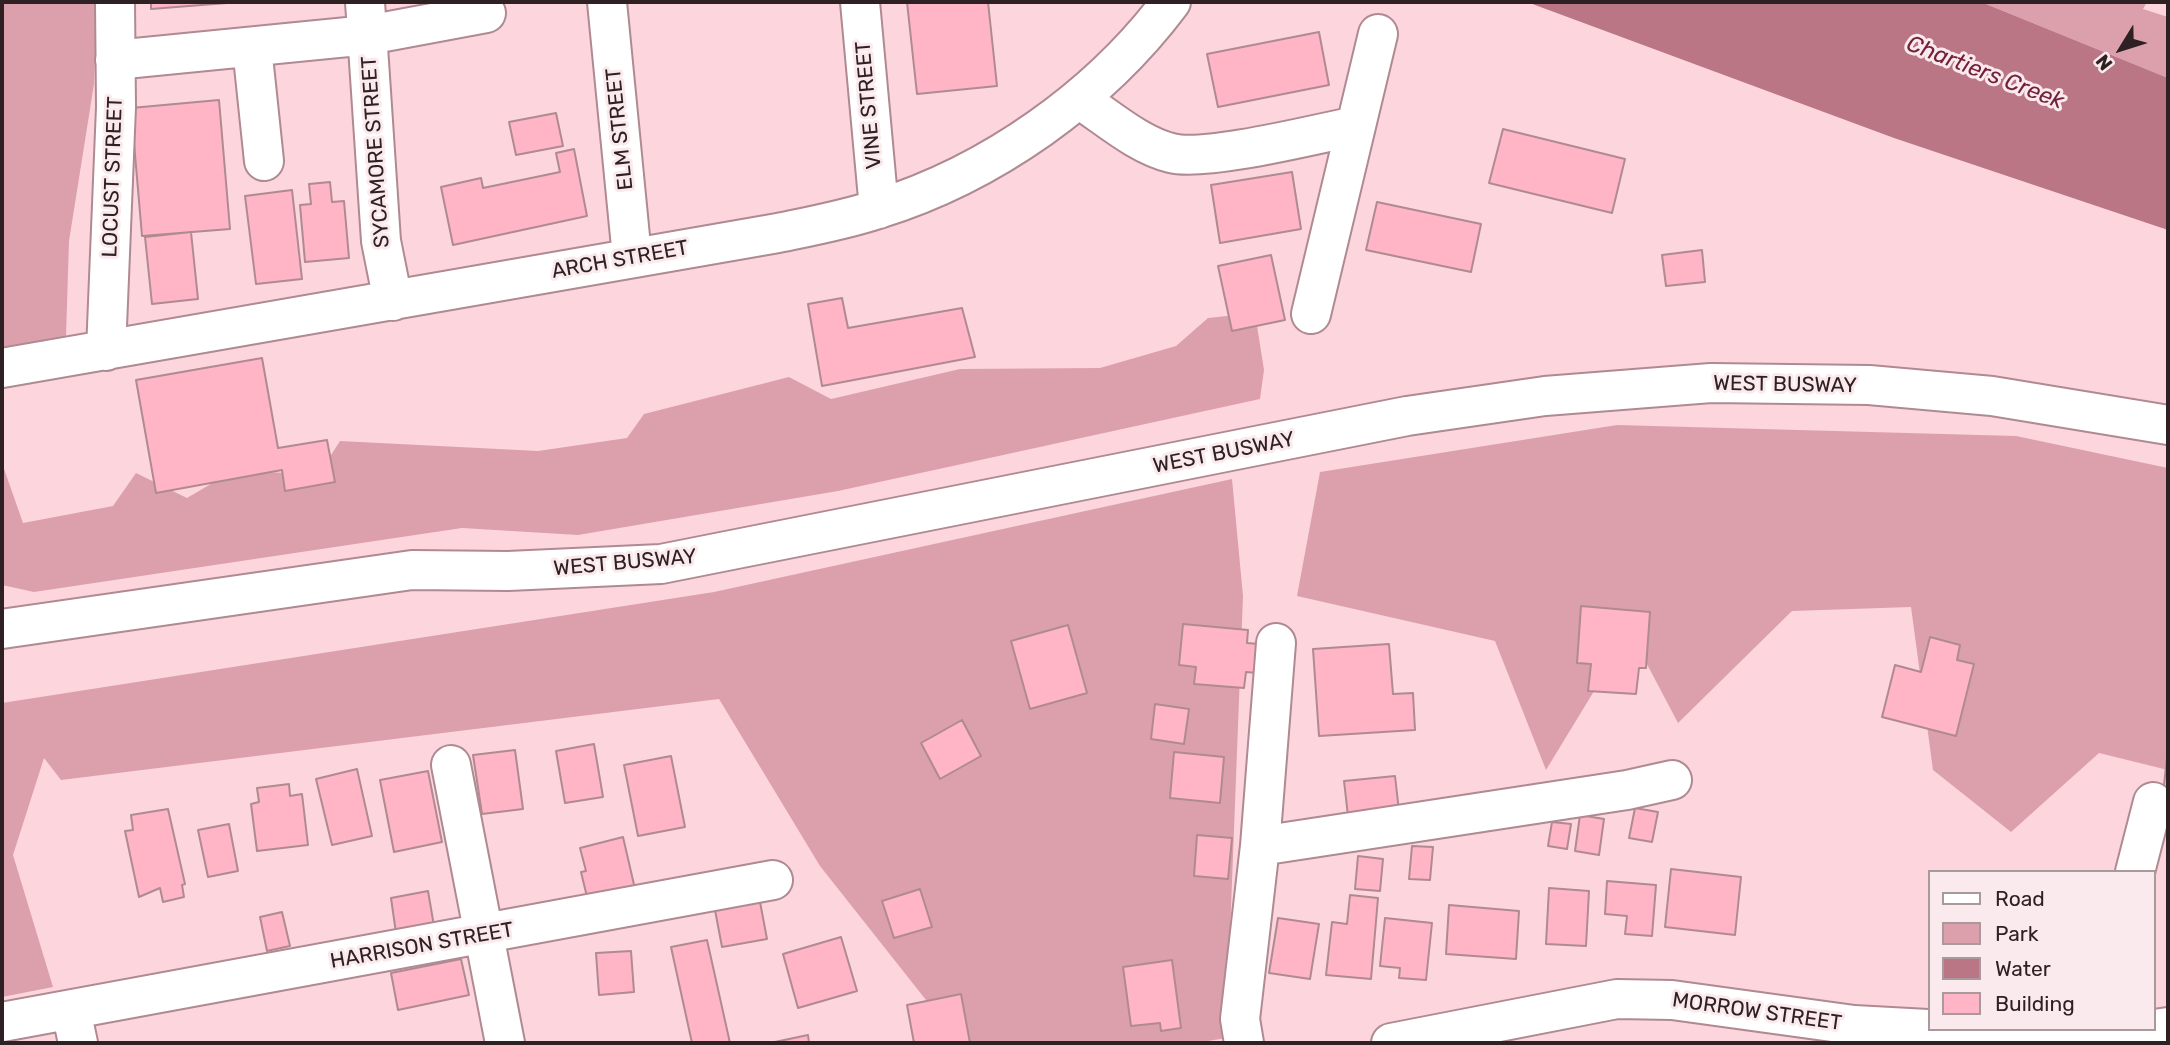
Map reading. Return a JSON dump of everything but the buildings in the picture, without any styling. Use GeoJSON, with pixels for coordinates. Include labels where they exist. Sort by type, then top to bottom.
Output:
{"type":"FeatureCollection","features":[{"type":"Feature","properties":{"kind":"street","name":"LOCUST STREET"},"geometry":{"type":"LineString","coordinates":[[106,351],[115,2]]}},
{"type":"Feature","properties":{"kind":"street","name":"ELM STREET"},"geometry":{"type":"LineString","coordinates":[[607,2],[632,257]]}},
{"type":"Feature","properties":{"kind":"street","name":"VINE STREET"},"geometry":{"type":"LineString","coordinates":[[860,2],[879,209]]}},
{"type":"Feature","properties":{"kind":"street","name":"ARCH STREET"},"geometry":{"type":"LineString","coordinates":[[2,368],[778,233],[879,209],[966,172],[1022,139],[1079,99],[1120,63],[1171,2]]}},
{"type":"Feature","properties":{"kind":"street"},"geometry":{"type":"LineString","coordinates":[[115,60],[252,47],[367,18],[486,13]]}},
{"type":"Feature","properties":{"kind":"street","name":"SYCAMORE STREET"},"geometry":{"type":"LineString","coordinates":[[367,18],[381,241],[393,301]]}},
{"type":"Feature","properties":{"kind":"street"},"geometry":{"type":"LineString","coordinates":[[1311,314],[1378,34]]}},
{"type":"Feature","properties":{"kind":"street"},"geometry":{"type":"LineString","coordinates":[[252,47],[264,162]]}},
{"type":"Feature","properties":{"kind":"street"},"geometry":{"type":"LineString","coordinates":[[1079,99],[1138,138],[1171,153],[1201,154],[1356,126]]}},
{"type":"Feature","properties":{"kind":"street","name":"WEST BUSWAY"},"geometry":{"type":"LineString","coordinates":[[2,629],[283,586],[412,570],[508,571],[662,564],[1407,416],[1545,396],[1711,383],[1869,385],[1992,397],[2168,425]]}},
{"type":"Feature","properties":{"kind":"street"},"geometry":{"type":"LineString","coordinates":[[1244,1043],[1240,1019],[1260,846],[1276,643]]}},
{"type":"Feature","properties":{"kind":"street"},"geometry":{"type":"LineString","coordinates":[[451,765],[505,1043]]}},
{"type":"Feature","properties":{"kind":"street"},"geometry":{"type":"LineString","coordinates":[[1260,846],[1600,795],[1672,780]]}},
{"type":"Feature","properties":{"kind":"street"},"geometry":{"type":"LineString","coordinates":[[2136,870],[2153,802]]}},
{"type":"Feature","properties":{"kind":"street","name":"HARRISON STREET"},"geometry":{"type":"LineString","coordinates":[[2,1022],[75,1026],[485,935],[773,880]]}},
{"type":"Feature","properties":{"kind":"street","name":"MORROW STREET"},"geometry":{"type":"LineString","coordinates":[[1391,1043],[1617,999],[1672,1000],[1853,1034],[2094,1037],[2138,1031]]}},
{"type":"Feature","properties":{"kind":"green space"},"geometry":{"type":"Polygon","coordinates":[[[2,2],[97,2],[94,84],[69,241],[66,336],[41,348],[2,352],[2,2]]]}},
{"type":"Feature","properties":{"kind":"green space"},"geometry":{"type":"Polygon","coordinates":[[[1981,2],[2147,2],[2143,9],[2168,17],[2168,78],[1981,2]]]}},
{"type":"Feature","properties":{"kind":"green space"},"geometry":{"type":"Polygon","coordinates":[[[1255,313],[1264,370],[1260,399],[838,491],[578,535],[462,528],[34,592],[2,585],[2,463],[23,523],[113,506],[136,473],[187,498],[233,471],[319,474],[340,441],[538,451],[627,438],[644,414],[789,377],[831,399],[960,369],[1100,368],[1176,346],[1208,318],[1255,313]]]}},
{"type":"Feature","properties":{"kind":"green space"},"geometry":{"type":"Polygon","coordinates":[[[1617,425],[2016,436],[2168,468],[2168,770],[2099,753],[2011,832],[1933,770],[1911,607],[1792,611],[1678,723],[1630,632],[1546,770],[1495,641],[1297,596],[1320,472],[1617,425]]]}},
{"type":"Feature","properties":{"kind":"green space"},"geometry":{"type":"Polygon","coordinates":[[[1232,479],[1243,596],[1226,1038],[1196,1043],[960,1043],[820,866],[719,699],[61,780],[44,758],[13,855],[53,987],[2,997],[2,703],[714,592],[1232,479]]]}},
{"type":"Feature","properties":{"kind":"water","name":"Chartiers Creek"},"geometry":{"type":"Polygon","coordinates":[[[1527,2],[1981,2],[2168,78],[2168,230],[1894,138],[1527,2]]]}}]}
